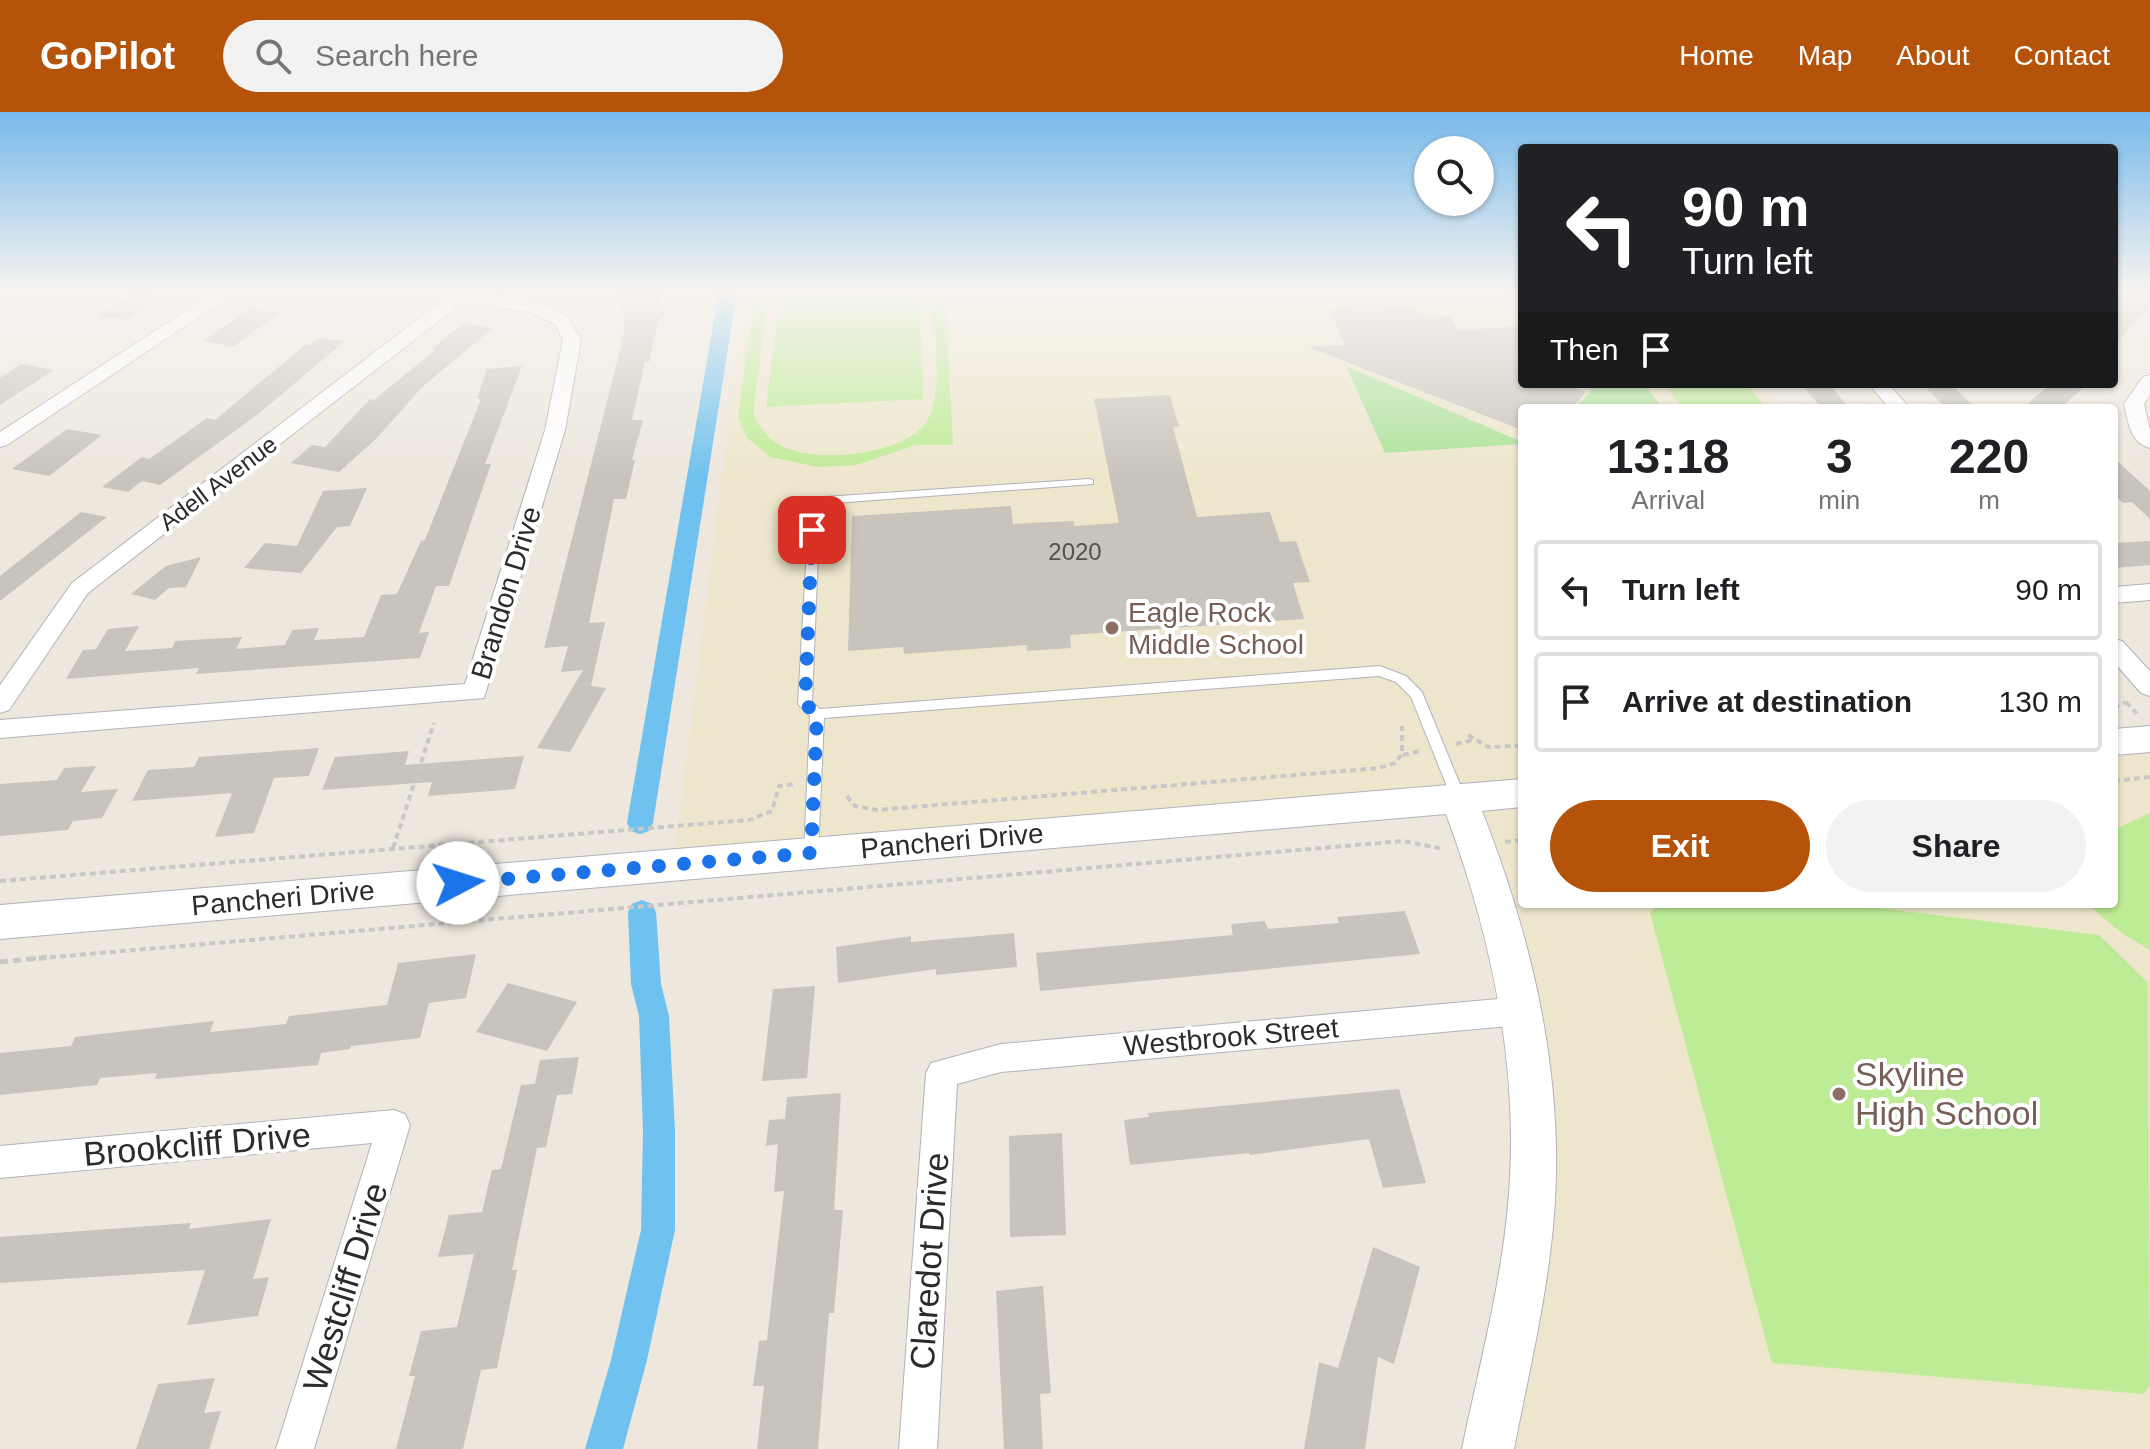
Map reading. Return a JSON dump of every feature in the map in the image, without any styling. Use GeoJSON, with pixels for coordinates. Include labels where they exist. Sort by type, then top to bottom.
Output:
{"type":"FeatureCollection","features":[{"type":"Feature","properties":{"kind":"street"},"geometry":{"type":"LineString","coordinates":[[0,441],[133,353]]}},
{"type":"Feature","properties":{"kind":"street","name":"Adell Avenue"},"geometry":{"type":"LineString","coordinates":[[0,704],[80,588],[386,353]]}},
{"type":"Feature","properties":{"kind":"street","name":"Brandon Drive"},"geometry":{"type":"LineString","coordinates":[[0,729],[475,692],[555,430],[569,353]]}},
{"type":"Feature","properties":{"kind":"street"},"geometry":{"type":"LineString","coordinates":[[2150,381],[2134,404],[2139,429],[2150,442]]}},
{"type":"Feature","properties":{"kind":"street"},"geometry":{"type":"LineString","coordinates":[[1882,388],[1896,404]]}},
{"type":"Feature","properties":{"kind":"street"},"geometry":{"type":"LineString","coordinates":[[2118,595],[2150,592]]}},
{"type":"Feature","properties":{"kind":"street"},"geometry":{"type":"LineString","coordinates":[[2118,654],[2140,692]]}},
{"type":"Feature","properties":{"kind":"street"},"geometry":{"type":"LineString","coordinates":[[2118,742],[2150,739]]}},
{"type":"Feature","properties":{"kind":"street","name":"Pancheri Drive"},"geometry":{"type":"LineString","coordinates":[[0,922],[1518,793]]}},
{"type":"Feature","properties":{"kind":"street"},"geometry":{"type":"LineString","coordinates":[[1459,799],[1478,845],[1520,1011],[1530,1091],[1534,1178],[1526,1253],[1488,1449]]}},
{"type":"Feature","properties":{"kind":"street","name":"Westbrook Street"},"geometry":{"type":"LineString","coordinates":[[942,1073],[1001,1058],[1520,1011]]}},
{"type":"Feature","properties":{"kind":"street","name":"Claredot Drive"},"geometry":{"type":"LineString","coordinates":[[918,1449],[942,1073]]}},
{"type":"Feature","properties":{"kind":"street","name":"Brookcliff Drive"},"geometry":{"type":"LineString","coordinates":[[0,1162],[394,1125]]}},
{"type":"Feature","properties":{"kind":"street","name":"Westcliff Drive"},"geometry":{"type":"LineString","coordinates":[[295,1449],[394,1125]]}},
{"type":"Feature","properties":{"kind":"lane"},"geometry":{"type":"LineString","coordinates":[[1089,482],[814,501],[805,704],[817,714],[1380,671],[1401,679],[1417,695],[1459,799]]}},
{"type":"Feature","properties":{"kind":"lane"},"geometry":{"type":"LineString","coordinates":[[811,853],[817,714]]}},
{"type":"Feature","properties":{"kind":"path"},"geometry":{"type":"LineString","coordinates":[[2118,706],[2140,692]]}},
{"type":"Feature","properties":{"kind":"path"},"geometry":{"type":"LineString","coordinates":[[393,848],[434,723]]}},
{"type":"Feature","properties":{"kind":"path"},"geometry":{"type":"LineString","coordinates":[[847,796],[855,806],[877,810],[1379,768],[1392,765],[1401,758],[1405,748],[1402,726]]}},
{"type":"Feature","properties":{"kind":"path"},"geometry":{"type":"LineString","coordinates":[[1468,735],[1488,747],[1518,746]]}},
{"type":"Feature","properties":{"kind":"path"},"geometry":{"type":"LineString","coordinates":[[2118,781],[2150,777]]}},
{"type":"Feature","properties":{"kind":"path"},"geometry":{"type":"LineString","coordinates":[[0,881],[763,819],[777,806],[779,786],[814,782]]}},
{"type":"Feature","properties":{"kind":"path"},"geometry":{"type":"LineString","coordinates":[[0,962],[1403,841],[1428,850]]}},
{"type":"Feature","properties":{"kind":"shaded area"},"geometry":{"type":"Polygon","coordinates":[[[737,353],[1518,353],[1518,388],[1763,388],[1775,404],[1518,404],[1518,908],[2118,908],[2118,742],[2150,739],[2150,1449],[1488,1449],[1534,1178],[1459,798],[673,865],[737,353]]]}},
{"type":"Feature","properties":{"kind":"green space"},"geometry":{"type":"Polygon","coordinates":[[[747,353],[761,353],[753,413],[767,435],[780,445],[813,454],[856,454],[877,450],[913,435],[925,424],[935,397],[936,353],[948,353],[953,445],[916,445],[856,465],[817,467],[771,457],[747,438],[738,417],[747,353]]]}},
{"type":"Feature","properties":{"kind":"green space"},"geometry":{"type":"Polygon","coordinates":[[[772,353],[922,353],[923,399],[766,407],[772,353]]]}},
{"type":"Feature","properties":{"kind":"green space"},"geometry":{"type":"Polygon","coordinates":[[[1346,366],[1518,440],[1518,444],[1385,453],[1346,366]]]}},
{"type":"Feature","properties":{"kind":"green space"},"geometry":{"type":"Polygon","coordinates":[[[1589,388],[1648,388],[1659,404],[1579,404],[1591,391],[1589,388]]]}},
{"type":"Feature","properties":{"kind":"green space"},"geometry":{"type":"Polygon","coordinates":[[[1668,388],[1750,388],[1763,404],[1679,404],[1668,388]]]}},
{"type":"Feature","properties":{"kind":"green space"},"geometry":{"type":"Polygon","coordinates":[[[2150,813],[2150,950],[2123,934],[2092,908],[2118,908],[2118,828],[2150,813]]]}},
{"type":"Feature","properties":{"kind":"green space"},"geometry":{"type":"Polygon","coordinates":[[[1656,908],[1878,908],[2099,935],[2148,983],[2150,1385],[2144,1394],[1772,1363],[1650,913],[1656,908]]]}},
{"type":"Feature","properties":{"kind":"building"},"geometry":{"type":"Polygon","coordinates":[[[295,353],[330,353],[257,415],[160,485],[142,481],[128,492],[102,487],[142,457],[149,459],[207,418],[215,420],[295,353]]]}},
{"type":"Feature","properties":{"kind":"building"},"geometry":{"type":"Polygon","coordinates":[[[431,353],[462,353],[423,386],[376,439],[339,472],[291,463],[312,445],[325,447],[370,399],[374,400],[431,353]]]}},
{"type":"Feature","properties":{"kind":"building"},"geometry":{"type":"Polygon","coordinates":[[[619,353],[651,353],[649,362],[645,362],[632,420],[643,420],[632,460],[635,460],[626,499],[614,499],[589,623],[605,622],[591,686],[606,688],[570,752],[537,748],[583,670],[561,672],[568,646],[544,648],[619,353]]]}},
{"type":"Feature","properties":{"kind":"building"},"geometry":{"type":"Polygon","coordinates":[[[1324,353],[1518,353],[1518,388],[1576,388],[1586,392],[1576,404],[1518,404],[1518,428],[1324,353]]]}},
{"type":"Feature","properties":{"kind":"building"},"geometry":{"type":"Polygon","coordinates":[[[21,364],[54,370],[0,405],[0,378],[21,364]]]}},
{"type":"Feature","properties":{"kind":"building"},"geometry":{"type":"Polygon","coordinates":[[[522,366],[485,464],[491,464],[449,586],[436,586],[419,633],[429,632],[420,658],[196,674],[199,668],[66,679],[83,650],[96,649],[108,629],[139,626],[125,651],[172,648],[175,641],[242,637],[236,649],[285,645],[292,630],[319,628],[314,640],[364,637],[381,595],[397,594],[421,541],[425,540],[481,399],[477,399],[487,369],[522,366]]]}},
{"type":"Feature","properties":{"kind":"building"},"geometry":{"type":"Polygon","coordinates":[[[1804,388],[1832,388],[1846,404],[1818,404],[1804,388]]]}},
{"type":"Feature","properties":{"kind":"building"},"geometry":{"type":"Polygon","coordinates":[[[1926,388],[1955,388],[1971,404],[1942,404],[1926,388]]]}},
{"type":"Feature","properties":{"kind":"building"},"geometry":{"type":"Polygon","coordinates":[[[2046,388],[2083,388],[2065,404],[2028,404],[2046,388]]]}},
{"type":"Feature","properties":{"kind":"building"},"geometry":{"type":"Polygon","coordinates":[[[1170,395],[1179,427],[1173,427],[1197,517],[1270,512],[1280,542],[1296,541],[1310,582],[1293,583],[1304,619],[1070,635],[1071,648],[1027,651],[1027,645],[904,654],[903,647],[848,651],[852,516],[1011,506],[1013,524],[1074,521],[1074,526],[1119,523],[1094,399],[1170,395]]]}},
{"type":"Feature","properties":{"kind":"building"},"geometry":{"type":"Polygon","coordinates":[[[67,429],[102,435],[49,476],[12,469],[67,429]]]}},
{"type":"Feature","properties":{"kind":"building"},"geometry":{"type":"Polygon","coordinates":[[[2118,462],[2150,491],[2150,519],[2132,502],[2123,503],[2118,498],[2118,462]]]}},
{"type":"Feature","properties":{"kind":"building"},"geometry":{"type":"Polygon","coordinates":[[[367,488],[350,526],[337,527],[301,573],[244,568],[265,543],[297,546],[323,491],[367,488]]]}},
{"type":"Feature","properties":{"kind":"building"},"geometry":{"type":"Polygon","coordinates":[[[81,512],[107,517],[0,601],[0,576],[81,512]]]}},
{"type":"Feature","properties":{"kind":"building"},"geometry":{"type":"Polygon","coordinates":[[[2150,541],[2150,565],[2118,568],[2118,543],[2150,541]]]}},
{"type":"Feature","properties":{"kind":"building"},"geometry":{"type":"Polygon","coordinates":[[[201,557],[186,587],[169,588],[155,600],[131,594],[166,566],[201,557]]]}},
{"type":"Feature","properties":{"kind":"building"},"geometry":{"type":"Polygon","coordinates":[[[319,748],[309,776],[274,778],[254,833],[215,837],[232,793],[132,801],[148,770],[194,767],[199,757],[319,748]]]}},
{"type":"Feature","properties":{"kind":"building"},"geometry":{"type":"Polygon","coordinates":[[[409,751],[405,765],[524,756],[515,789],[428,796],[432,782],[322,790],[335,757],[409,751]]]}},
{"type":"Feature","properties":{"kind":"building"},"geometry":{"type":"Polygon","coordinates":[[[96,766],[81,792],[118,789],[102,818],[73,821],[68,830],[0,836],[0,784],[57,780],[64,768],[96,766]]]}},
{"type":"Feature","properties":{"kind":"building"},"geometry":{"type":"Polygon","coordinates":[[[1405,911],[1420,954],[1040,991],[1036,953],[1233,935],[1231,924],[1265,921],[1268,929],[1339,923],[1337,917],[1405,911]]]}},
{"type":"Feature","properties":{"kind":"building"},"geometry":{"type":"Polygon","coordinates":[[[1014,933],[1017,967],[936,975],[936,969],[838,983],[836,947],[911,936],[911,942],[1014,933]]]}},
{"type":"Feature","properties":{"kind":"building"},"geometry":{"type":"Polygon","coordinates":[[[476,954],[466,998],[429,1003],[420,1038],[351,1046],[350,1049],[321,1053],[318,1065],[155,1079],[157,1073],[100,1078],[97,1085],[0,1095],[0,1053],[71,1046],[75,1037],[214,1021],[210,1032],[286,1024],[289,1016],[387,1005],[398,963],[476,954]]]}},
{"type":"Feature","properties":{"kind":"building"},"geometry":{"type":"Polygon","coordinates":[[[508,983],[577,1002],[547,1051],[476,1032],[508,983]]]}},
{"type":"Feature","properties":{"kind":"building"},"geometry":{"type":"Polygon","coordinates":[[[815,986],[807,1078],[762,1081],[773,989],[815,986]]]}},
{"type":"Feature","properties":{"kind":"building"},"geometry":{"type":"Polygon","coordinates":[[[579,1057],[572,1094],[557,1095],[546,1147],[537,1148],[512,1270],[517,1270],[497,1368],[481,1370],[463,1449],[396,1449],[415,1376],[409,1376],[421,1331],[457,1327],[474,1254],[438,1257],[449,1215],[482,1212],[492,1170],[501,1169],[521,1085],[535,1084],[540,1060],[579,1057]]]}},
{"type":"Feature","properties":{"kind":"building"},"geometry":{"type":"Polygon","coordinates":[[[1399,1089],[1426,1183],[1383,1188],[1369,1139],[1250,1155],[1130,1165],[1124,1120],[1149,1117],[1148,1113],[1399,1089]]]}},
{"type":"Feature","properties":{"kind":"building"},"geometry":{"type":"Polygon","coordinates":[[[841,1093],[834,1210],[843,1210],[834,1313],[829,1313],[818,1449],[757,1449],[764,1386],[753,1386],[759,1341],[767,1340],[784,1191],[774,1192],[778,1144],[766,1146],[769,1120],[785,1119],[787,1097],[841,1093]]]}},
{"type":"Feature","properties":{"kind":"building"},"geometry":{"type":"Polygon","coordinates":[[[1062,1133],[1066,1235],[1010,1237],[1009,1136],[1062,1133]]]}},
{"type":"Feature","properties":{"kind":"building"},"geometry":{"type":"Polygon","coordinates":[[[271,1219],[253,1279],[269,1277],[258,1316],[187,1325],[205,1270],[0,1283],[0,1237],[191,1223],[189,1229],[271,1219]]]}},
{"type":"Feature","properties":{"kind":"building"},"geometry":{"type":"Polygon","coordinates":[[[1373,1247],[1420,1267],[1394,1364],[1378,1357],[1365,1449],[1304,1449],[1319,1362],[1338,1368],[1373,1247]]]}},
{"type":"Feature","properties":{"kind":"building"},"geometry":{"type":"Polygon","coordinates":[[[1043,1286],[1051,1393],[1040,1394],[1043,1449],[1004,1449],[996,1291],[1043,1286]]]}},
{"type":"Feature","properties":{"kind":"building"},"geometry":{"type":"Polygon","coordinates":[[[215,1378],[204,1413],[221,1411],[209,1449],[136,1449],[158,1384],[215,1378]]]}},
{"type":"Feature","properties":{"kind":"waterway"},"geometry":{"type":"LineString","coordinates":[[640,823],[718,353]]}},
{"type":"Feature","properties":{"kind":"waterway"},"geometry":{"type":"LineString","coordinates":[[604,1449],[629,1360],[658,1230],[659,1131],[654,1016],[646,984],[642,912]]}},
{"type":"Feature","properties":{"kind":"place","name":"Eagle Rock Middle School"},"geometry":{"type":"Point","coordinates":[1112,628]}},
{"type":"Feature","properties":{"kind":"place","name":"Skyline High School"},"geometry":{"type":"Point","coordinates":[1839,1094]}},
{"type":"Feature","properties":{"kind":"route"},"geometry":{"type":"LineString","coordinates":[[458,883],[811,853],[817,714],[805,704],[812,530]]}}]}
